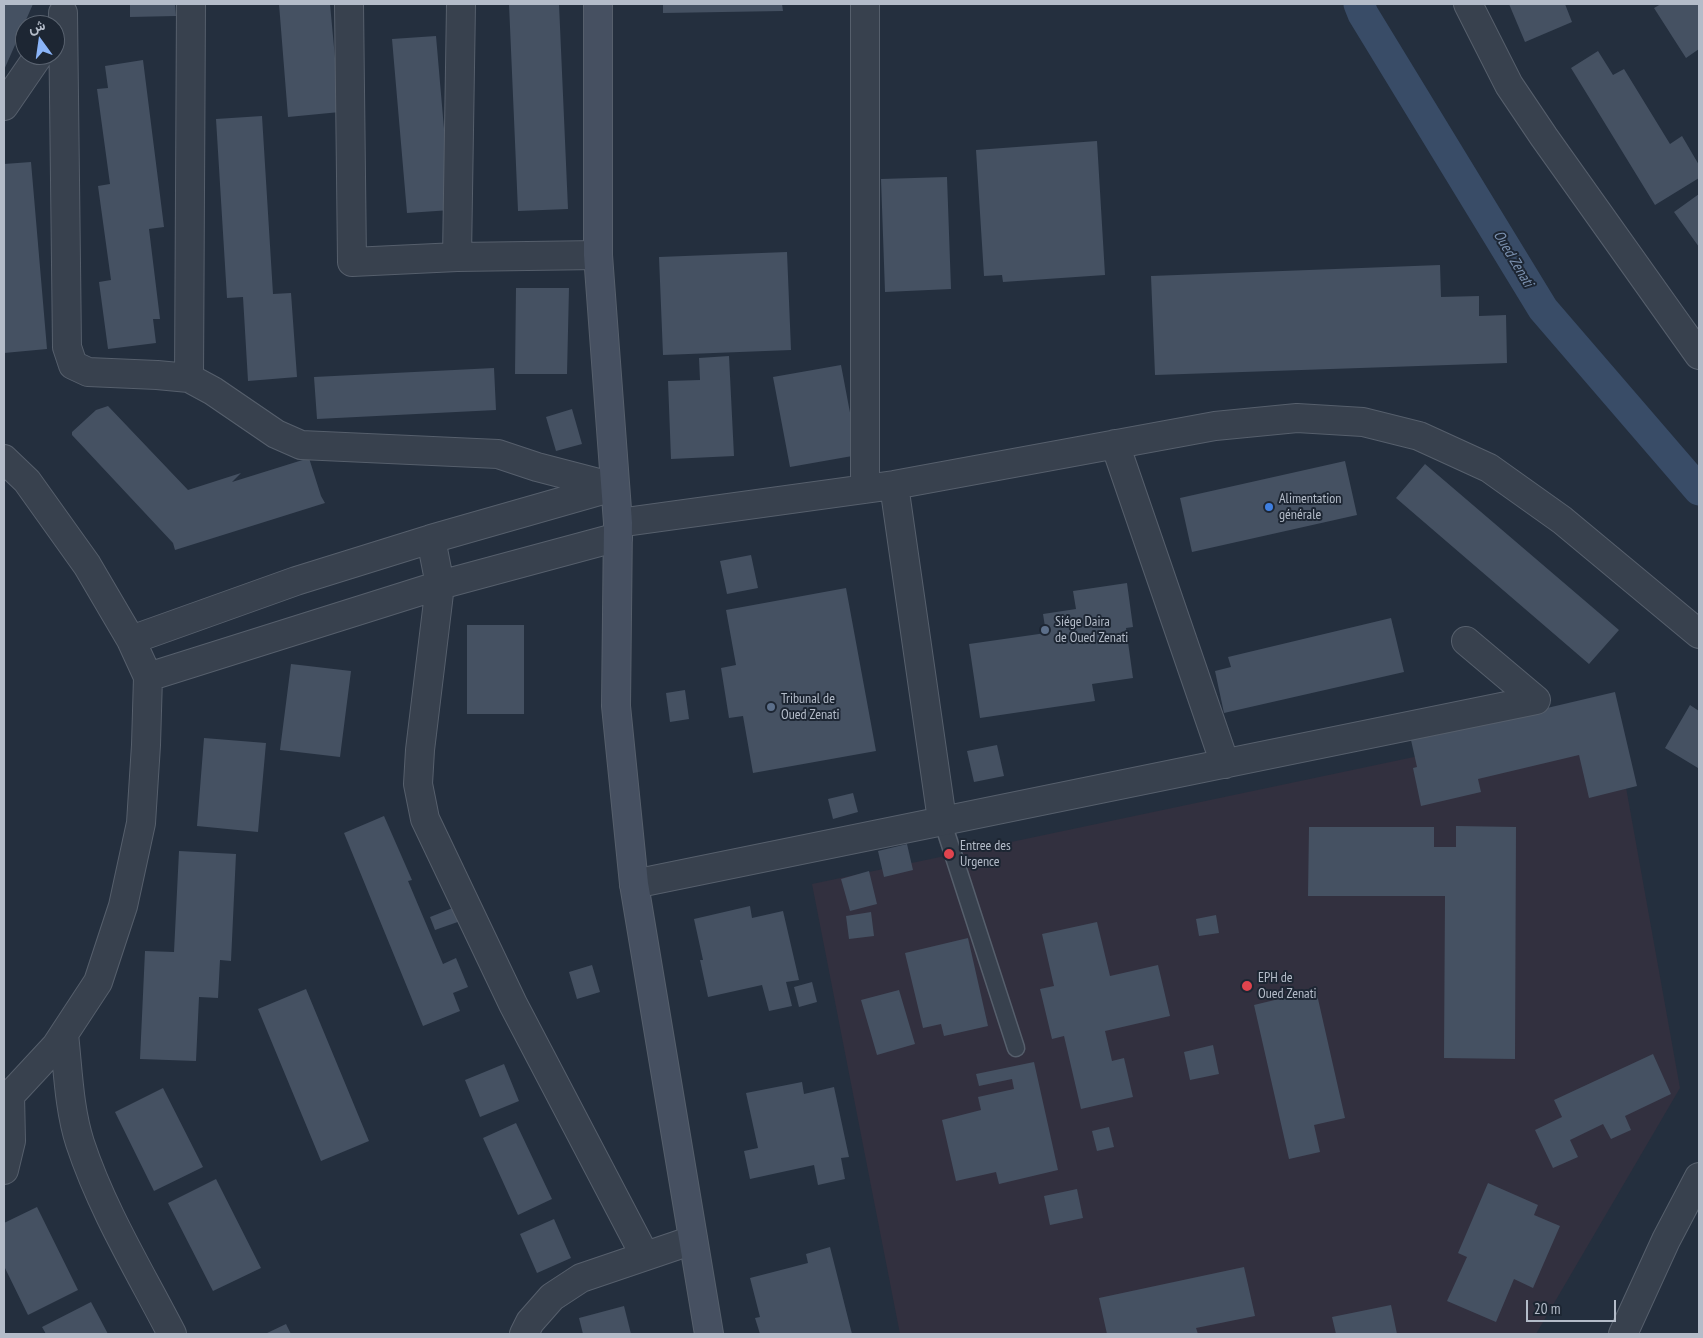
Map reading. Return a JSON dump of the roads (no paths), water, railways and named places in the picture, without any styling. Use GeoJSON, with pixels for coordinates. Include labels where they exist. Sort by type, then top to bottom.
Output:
{"type":"FeatureCollection","features":[{"type":"Feature","properties":{"kind":"main road"},"geometry":{"type":"LineString","coordinates":[[598,4],[598,255],[618,530],[616,706],[634,884],[709,1334]]}},
{"type":"Feature","properties":{"kind":"street"},"geometry":{"type":"LineString","coordinates":[[189,378],[192,4]]}},
{"type":"Feature","properties":{"kind":"street"},"geometry":{"type":"LineString","coordinates":[[349,4],[352,262],[457,257],[598,255]]}},
{"type":"Feature","properties":{"kind":"street"},"geometry":{"type":"LineString","coordinates":[[457,257],[462,4]]}},
{"type":"Feature","properties":{"kind":"street"},"geometry":{"type":"LineString","coordinates":[[865,4],[865,489]]}},
{"type":"Feature","properties":{"kind":"street"},"geometry":{"type":"LineString","coordinates":[[1468,4],[1514,92],[1699,355]]}},
{"type":"Feature","properties":{"kind":"street"},"geometry":{"type":"LineString","coordinates":[[4,106],[32,65]]}},
{"type":"Feature","properties":{"kind":"street"},"geometry":{"type":"LineString","coordinates":[[63,65],[68,347],[73,365],[88,372],[189,378],[213,391],[276,434],[301,444],[498,454],[536,467],[614,487]]}},
{"type":"Feature","properties":{"kind":"street"},"geometry":{"type":"LineString","coordinates":[[148,677],[618,530],[894,485],[1214,426],[1297,418],[1363,422],[1419,436],[1489,468],[1562,520],[1699,634]]}},
{"type":"Feature","properties":{"kind":"street"},"geometry":{"type":"LineString","coordinates":[[1115,444],[1225,764]]}},
{"type":"Feature","properties":{"kind":"street"},"geometry":{"type":"LineString","coordinates":[[4,459],[27,481],[87,565],[131,640],[148,677],[141,823],[124,906],[98,982],[56,1046],[7,1099],[11,1141],[4,1170]]}},
{"type":"Feature","properties":{"kind":"street"},"geometry":{"type":"LineString","coordinates":[[894,485],[942,820]]}},
{"type":"Feature","properties":{"kind":"street"},"geometry":{"type":"LineString","coordinates":[[131,640],[296,581],[431,539],[614,487]]}},
{"type":"Feature","properties":{"kind":"street"},"geometry":{"type":"LineString","coordinates":[[431,539],[440,585],[420,750],[418,784],[425,819],[513,1004],[645,1256]]}},
{"type":"Feature","properties":{"kind":"street"},"geometry":{"type":"LineString","coordinates":[[634,884],[1536,700],[1466,641]]}},
{"type":"Feature","properties":{"kind":"street"},"geometry":{"type":"LineString","coordinates":[[64,1034],[72,1102],[79,1141],[99,1193],[172,1334]]}},
{"type":"Feature","properties":{"kind":"street"},"geometry":{"type":"LineString","coordinates":[[1623,1334],[1666,1240],[1699,1177]]}},
{"type":"Feature","properties":{"kind":"street"},"geometry":{"type":"LineString","coordinates":[[524,1334],[530,1322],[552,1297],[580,1278],[693,1240]]}},
{"type":"Feature","properties":{"kind":"lane"},"geometry":{"type":"LineString","coordinates":[[942,820],[1016,1048]]}},
{"type":"Feature","properties":{"kind":"waterway","name":"Oued Zenati"},"geometry":{"type":"LineString","coordinates":[[1359,4],[1363,14],[1543,309],[1699,490]]}},
{"type":"Feature","properties":{"kind":"place","name":"Alimentation générale"},"geometry":{"type":"Point","coordinates":[1269,507]}},
{"type":"Feature","properties":{"kind":"place","name":"Siége Daira de Oued Zenati"},"geometry":{"type":"Point","coordinates":[1045,630]}},
{"type":"Feature","properties":{"kind":"place","name":"Tribunal de Oued Zenati"},"geometry":{"type":"Point","coordinates":[771,707]}},
{"type":"Feature","properties":{"kind":"place","name":"Entree des Urgence"},"geometry":{"type":"Point","coordinates":[949,854]}},
{"type":"Feature","properties":{"kind":"place","name":"EPH de Oued Zenati"},"geometry":{"type":"Point","coordinates":[1247,986]}}]}
